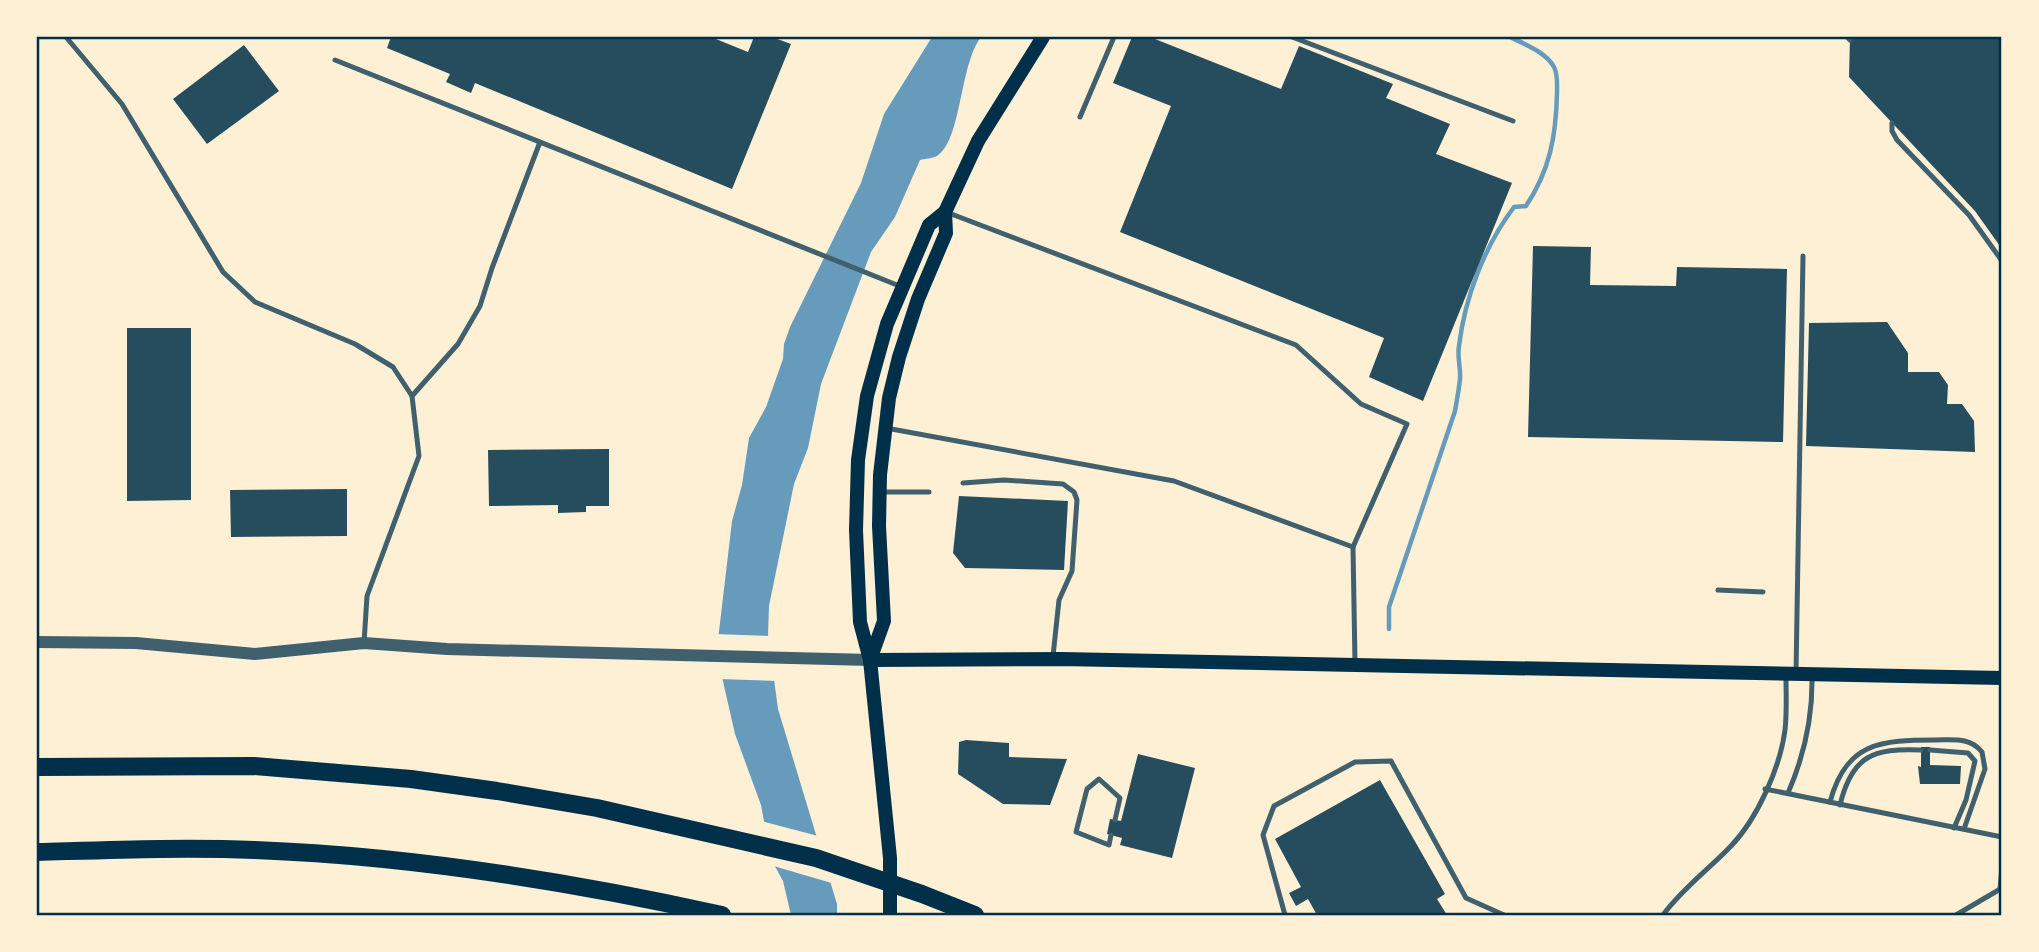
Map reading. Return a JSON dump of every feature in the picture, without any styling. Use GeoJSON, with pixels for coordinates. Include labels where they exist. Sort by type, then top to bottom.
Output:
{"type":"FeatureCollection","features":[{"type":"Feature","properties":{"kind":"highway"},"geometry":{"type":"LineString","coordinates":[[37,767],[254,766],[368,775],[497,791],[597,808],[816,858],[972,914]]}},
{"type":"Feature","properties":{"kind":"highway"},"geometry":{"type":"LineString","coordinates":[[37,852],[253,849],[398,860],[542,878],[722,915]]}},
{"type":"Feature","properties":{"kind":"main road"},"geometry":{"type":"LineString","coordinates":[[870,660],[884,621],[879,492],[884,428],[908,327],[925,279],[946,233],[946,212],[978,141],[1042,37]]}},
{"type":"Feature","properties":{"kind":"main road"},"geometry":{"type":"LineString","coordinates":[[890,915],[890,858],[870,660],[860,610],[856,518],[858,460],[861,430],[876,358],[902,287],[929,225],[946,212]]}},
{"type":"Feature","properties":{"kind":"main road"},"geometry":{"type":"LineString","coordinates":[[870,660],[1052,659],[2002,678]]}},
{"type":"Feature","properties":{"kind":"street"},"geometry":{"type":"LineString","coordinates":[[37,642],[136,643],[255,654],[364,643],[447,649],[870,660]]}},
{"type":"Feature","properties":{"kind":"lane"},"geometry":{"type":"LineString","coordinates":[[65,37],[121,104],[223,272],[255,302],[355,344],[393,367],[412,396],[419,456],[366,596],[364,643]]}},
{"type":"Feature","properties":{"kind":"lane"},"geometry":{"type":"LineString","coordinates":[[1080,117],[1114,37]]}},
{"type":"Feature","properties":{"kind":"lane"},"geometry":{"type":"LineString","coordinates":[[1292,37],[1513,121]]}},
{"type":"Feature","properties":{"kind":"lane"},"geometry":{"type":"LineString","coordinates":[[335,60],[902,287]]}},
{"type":"Feature","properties":{"kind":"lane"},"geometry":{"type":"LineString","coordinates":[[1892,124],[1897,140],[1969,215],[2002,261]]}},
{"type":"Feature","properties":{"kind":"lane"},"geometry":{"type":"LineString","coordinates":[[412,396],[457,344],[480,306],[540,142]]}},
{"type":"Feature","properties":{"kind":"lane"},"geometry":{"type":"LineString","coordinates":[[946,212],[1296,345],[1360,404],[1407,424],[1353,547],[1355,667]]}},
{"type":"Feature","properties":{"kind":"lane"},"geometry":{"type":"LineString","coordinates":[[1663,915],[1675,898],[1705,872],[1746,829],[1775,769],[1785,730],[1791,674],[1802,256]]}},
{"type":"Feature","properties":{"kind":"lane"},"geometry":{"type":"LineString","coordinates":[[884,428],[1174,481],[1353,547]]}},
{"type":"Feature","properties":{"kind":"lane"},"geometry":{"type":"LineString","coordinates":[[963,483],[1004,480],[1063,484],[1074,492],[1077,500],[1072,571],[1059,600],[1052,659]]}},
{"type":"Feature","properties":{"kind":"lane"},"geometry":{"type":"LineString","coordinates":[[879,492],[929,492]]}},
{"type":"Feature","properties":{"kind":"lane"},"geometry":{"type":"LineString","coordinates":[[1718,590],[1763,592]]}},
{"type":"Feature","properties":{"kind":"lane"},"geometry":{"type":"LineString","coordinates":[[1788,793],[1806,746],[1813,700],[1812,674]]}},
{"type":"Feature","properties":{"kind":"lane"},"geometry":{"type":"LineString","coordinates":[[1830,802],[1838,776],[1846,766],[1879,743],[1916,740],[1969,741],[1982,751],[1985,769],[1964,830]]}},
{"type":"Feature","properties":{"kind":"lane"},"geometry":{"type":"LineString","coordinates":[[1840,805],[1847,780],[1870,755],[1892,749],[1921,750]]}},
{"type":"Feature","properties":{"kind":"lane"},"geometry":{"type":"LineString","coordinates":[[1930,750],[1968,753],[1975,761],[1966,800],[1954,828]]}},
{"type":"Feature","properties":{"kind":"lane"},"geometry":{"type":"LineString","coordinates":[[1285,915],[1263,835],[1274,806],[1355,762],[1391,761],[1466,898],[1504,915]]}},
{"type":"Feature","properties":{"kind":"lane"},"geometry":{"type":"LineString","coordinates":[[1111,835],[1109,845],[1076,832],[1087,789],[1099,779],[1120,798],[1115,820]]}},
{"type":"Feature","properties":{"kind":"lane"},"geometry":{"type":"LineString","coordinates":[[1765,789],[2002,837]]}},
{"type":"Feature","properties":{"kind":"lane"},"geometry":{"type":"LineString","coordinates":[[1956,915],[2001,888],[2002,867]]}},
{"type":"Feature","properties":{"kind":"water"},"geometry":{"type":"Polygon","coordinates":[[[932,37],[981,37],[968,66],[951,135],[937,156],[920,160],[895,217],[871,252],[821,384],[808,448],[794,484],[769,606],[768,635],[778,709],[837,904],[837,915],[791,915],[783,881],[771,859],[761,805],[735,734],[722,677],[718,640],[732,521],[742,485],[749,438],[766,407],[783,359],[784,344],[790,327],[861,183],[884,114],[932,37]]]}},
{"type":"Feature","properties":{"kind":"pier"},"geometry":{"type":"Polygon","coordinates":[[[715,634],[772,636],[778,681],[719,679],[715,634]]]}},
{"type":"Feature","properties":{"kind":"pier"},"geometry":{"type":"Polygon","coordinates":[[[761,821],[822,837],[835,884],[770,865],[761,821]]]}},
{"type":"Feature","properties":{"kind":"building"},"geometry":{"type":"Polygon","coordinates":[[[391,37],[711,37],[748,52],[754,37],[772,37],[791,44],[732,189],[475,83],[471,93],[446,82],[450,74],[387,48],[391,37]]]}},
{"type":"Feature","properties":{"kind":"building"},"geometry":{"type":"Polygon","coordinates":[[[1132,37],[1150,37],[1281,89],[1299,46],[1393,84],[1386,98],[1450,124],[1436,154],[1512,183],[1423,401],[1369,377],[1384,338],[1120,232],[1171,106],[1113,83],[1132,37]]]}},
{"type":"Feature","properties":{"kind":"building"},"geometry":{"type":"Polygon","coordinates":[[[1850,37],[2002,37],[2002,249],[1975,211],[1849,77],[1850,37]]]}},
{"type":"Feature","properties":{"kind":"building"},"geometry":{"type":"Polygon","coordinates":[[[244,45],[279,91],[207,144],[173,99],[244,45]]]}},
{"type":"Feature","properties":{"kind":"building"},"geometry":{"type":"Polygon","coordinates":[[[1533,246],[1591,247],[1590,285],[1676,286],[1677,267],[1787,269],[1783,442],[1528,437],[1533,246]]]}},
{"type":"Feature","properties":{"kind":"building"},"geometry":{"type":"Polygon","coordinates":[[[1887,322],[1908,353],[1908,372],[1939,372],[1948,385],[1947,404],[1962,404],[1974,421],[1975,452],[1806,446],[1809,323],[1887,322]]]}},
{"type":"Feature","properties":{"kind":"building"},"geometry":{"type":"Polygon","coordinates":[[[127,328],[191,328],[191,500],[127,501],[127,328]]]}},
{"type":"Feature","properties":{"kind":"building"},"geometry":{"type":"Polygon","coordinates":[[[609,449],[609,506],[586,506],[586,512],[558,513],[558,505],[489,506],[488,450],[609,449]]]}},
{"type":"Feature","properties":{"kind":"building"},"geometry":{"type":"Polygon","coordinates":[[[347,489],[347,536],[231,537],[230,490],[347,489]]]}},
{"type":"Feature","properties":{"kind":"building"},"geometry":{"type":"Polygon","coordinates":[[[959,496],[1068,501],[1064,570],[965,568],[953,553],[959,496]]]}},
{"type":"Feature","properties":{"kind":"building"},"geometry":{"type":"Polygon","coordinates":[[[966,740],[1009,743],[1009,757],[1067,759],[1050,805],[1003,804],[958,774],[959,742],[966,740]]]}},
{"type":"Feature","properties":{"kind":"building"},"geometry":{"type":"Polygon","coordinates":[[[1921,747],[1930,747],[1930,765],[1961,766],[1960,784],[1920,784],[1918,766],[1921,767],[1921,747]]]}},
{"type":"Feature","properties":{"kind":"building"},"geometry":{"type":"Polygon","coordinates":[[[1138,754],[1195,768],[1172,858],[1120,845],[1122,838],[1107,834],[1110,819],[1121,821],[1138,754]]]}},
{"type":"Feature","properties":{"kind":"building"},"geometry":{"type":"Polygon","coordinates":[[[1380,780],[1445,894],[1437,899],[1447,915],[1317,915],[1308,899],[1296,906],[1289,893],[1301,887],[1275,839],[1380,780]]]}},
{"type":"Feature","properties":{"kind":"waterway"},"geometry":{"type":"LineString","coordinates":[[1389,629],[1389,607],[1455,411],[1460,379],[1459,346],[1471,291],[1503,222],[1514,207],[1526,206],[1534,193],[1546,166],[1553,138],[1557,93],[1555,70],[1540,53],[1510,37]]}}]}
